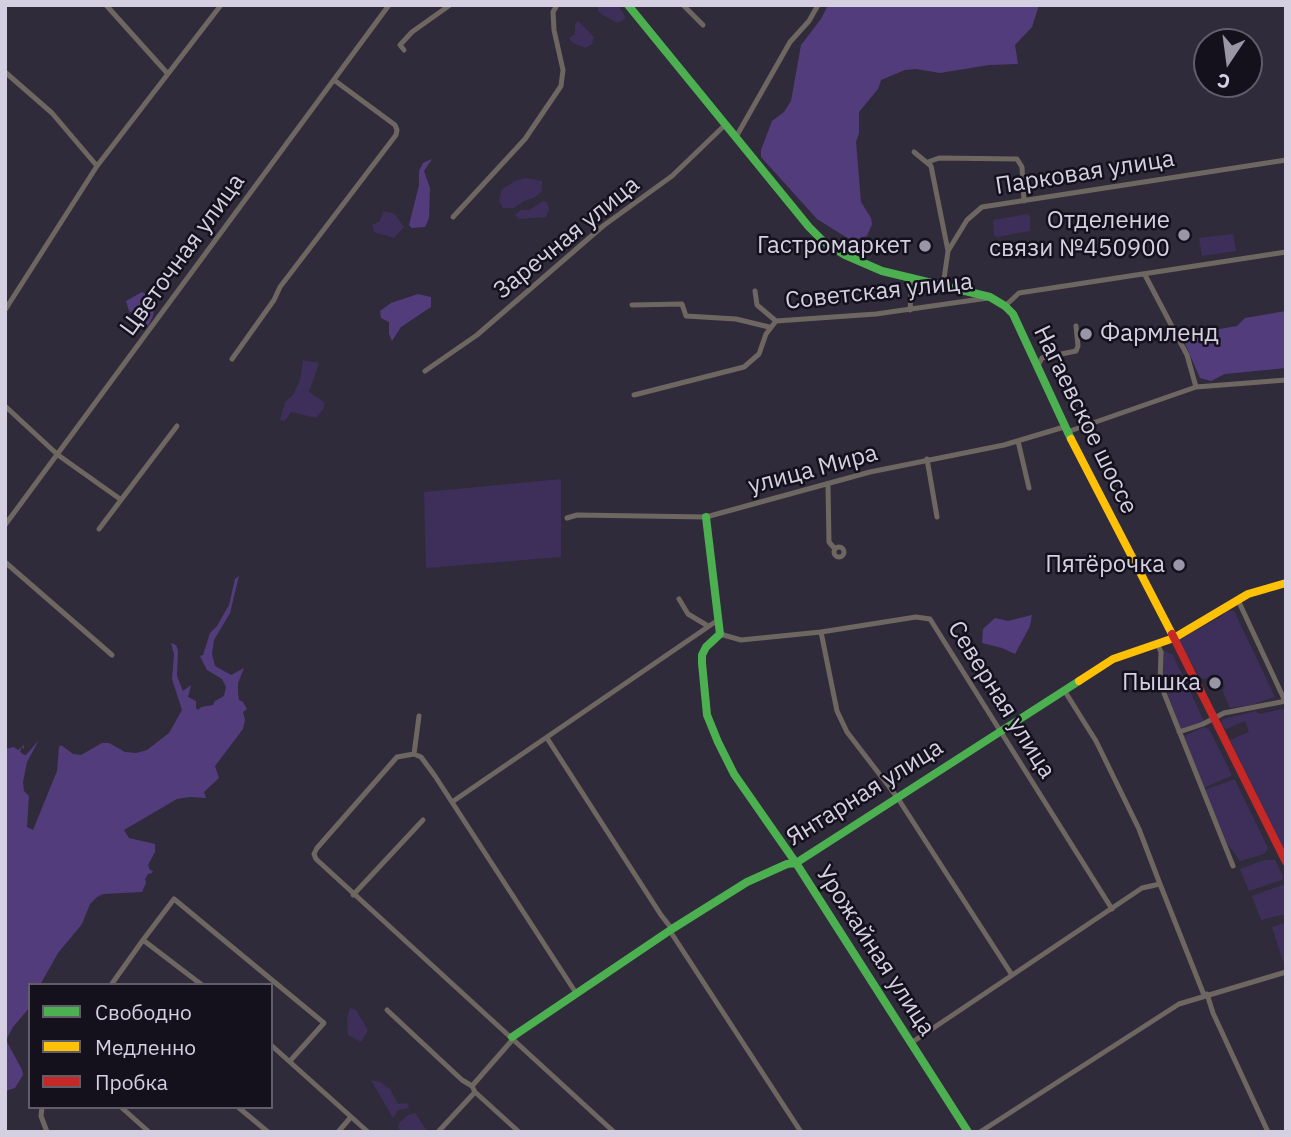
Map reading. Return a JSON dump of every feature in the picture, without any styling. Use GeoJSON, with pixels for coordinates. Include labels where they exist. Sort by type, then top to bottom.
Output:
{"type":"FeatureCollection","features":[{"type":"Feature","properties":{"kind":"street"},"geometry":{"type":"LineString","coordinates":[[106,5],[168,75]]}},
{"type":"Feature","properties":{"kind":"street"},"geometry":{"type":"LineString","coordinates":[[5,310],[97,166],[221,5]]}},
{"type":"Feature","properties":{"kind":"street","name":"Цветочная улица"},"geometry":{"type":"LineString","coordinates":[[5,525],[388,5]]}},
{"type":"Feature","properties":{"kind":"street"},"geometry":{"type":"LineString","coordinates":[[404,50],[400,45],[412,32],[450,5]]}},
{"type":"Feature","properties":{"kind":"street"},"geometry":{"type":"LineString","coordinates":[[453,217],[526,139],[561,86],[563,70],[553,12],[557,5]]}},
{"type":"Feature","properties":{"kind":"street","name":"Нагаевское шоссе"},"geometry":{"type":"LineString","coordinates":[[628,5],[824,242],[863,264],[912,279],[990,297],[1013,314],[1066,430],[1286,862]]}},
{"type":"Feature","properties":{"kind":"street"},"geometry":{"type":"LineString","coordinates":[[683,5],[703,24]]}},
{"type":"Feature","properties":{"kind":"street"},"geometry":{"type":"LineString","coordinates":[[736,137],[790,41],[809,21],[818,5]]}},
{"type":"Feature","properties":{"kind":"street"},"geometry":{"type":"LineString","coordinates":[[5,72],[52,113],[97,166]]}},
{"type":"Feature","properties":{"kind":"street"},"geometry":{"type":"LineString","coordinates":[[232,359],[274,300],[280,287],[396,135],[395,125],[334,80]]}},
{"type":"Feature","properties":{"kind":"street","name":"Заречная улица"},"geometry":{"type":"LineString","coordinates":[[425,371],[477,335],[603,226],[672,176],[726,124]]}},
{"type":"Feature","properties":{"kind":"street"},"geometry":{"type":"LineString","coordinates":[[914,152],[931,166],[948,251]]}},
{"type":"Feature","properties":{"kind":"street"},"geometry":{"type":"LineString","coordinates":[[928,162],[939,158],[1017,159],[1021,163],[1024,201]]}},
{"type":"Feature","properties":{"kind":"street","name":"Парковая улица"},"geometry":{"type":"LineString","coordinates":[[943,286],[948,251],[967,220],[982,207],[1286,160]]}},
{"type":"Feature","properties":{"kind":"street","name":"Советская улица"},"geometry":{"type":"LineString","coordinates":[[1005,306],[1019,293],[1286,253]]}},
{"type":"Feature","properties":{"kind":"street"},"geometry":{"type":"LineString","coordinates":[[1145,275],[1187,355],[1196,387]]}},
{"type":"Feature","properties":{"kind":"street"},"geometry":{"type":"LineString","coordinates":[[910,310],[912,279]]}},
{"type":"Feature","properties":{"kind":"street"},"geometry":{"type":"LineString","coordinates":[[755,291],[757,305],[776,321]]}},
{"type":"Feature","properties":{"kind":"street","name":"Советская улица"},"geometry":{"type":"LineString","coordinates":[[634,395],[744,367],[759,354],[769,327],[776,321],[876,314],[990,297]]}},
{"type":"Feature","properties":{"kind":"street"},"geometry":{"type":"LineString","coordinates":[[632,305],[682,304],[687,316],[736,319],[769,327]]}},
{"type":"Feature","properties":{"kind":"street"},"geometry":{"type":"LineString","coordinates":[[1037,367],[1042,358],[1076,351],[1079,346],[1076,326]]}},
{"type":"Feature","properties":{"kind":"street","name":"улица Мира"},"geometry":{"type":"LineString","coordinates":[[568,517],[578,514],[706,517],[927,458],[1066,430],[1196,387],[1286,380]]}},
{"type":"Feature","properties":{"kind":"street"},"geometry":{"type":"LineString","coordinates":[[5,406],[58,455],[120,499]]}},
{"type":"Feature","properties":{"kind":"street"},"geometry":{"type":"LineString","coordinates":[[99,529],[177,426]]}},
{"type":"Feature","properties":{"kind":"street"},"geometry":{"type":"LineString","coordinates":[[1018,441],[1029,488]]}},
{"type":"Feature","properties":{"kind":"street"},"geometry":{"type":"LineString","coordinates":[[927,458],[937,517]]}},
{"type":"Feature","properties":{"kind":"street"},"geometry":{"type":"LineString","coordinates":[[828,484],[829,542],[835,549]]}},
{"type":"Feature","properties":{"kind":"street"},"geometry":{"type":"LineString","coordinates":[[706,517],[720,634]]}},
{"type":"Feature","properties":{"kind":"street"},"geometry":{"type":"LineString","coordinates":[[5,562],[112,655]]}},
{"type":"Feature","properties":{"kind":"street","name":"Янтарная улица"},"geometry":{"type":"LineString","coordinates":[[513,1038],[671,930],[747,882],[787,864],[796,863],[1113,659],[1174,638],[1248,594],[1286,583]]}},
{"type":"Feature","properties":{"kind":"street"},"geometry":{"type":"LineString","coordinates":[[679,599],[688,614],[708,626]]}},
{"type":"Feature","properties":{"kind":"street"},"geometry":{"type":"LineString","coordinates":[[1179,732],[1224,713],[1286,701],[1238,600]]}},
{"type":"Feature","properties":{"kind":"street","name":"Северная улица"},"geometry":{"type":"LineString","coordinates":[[720,634],[741,640],[821,632],[916,617],[930,619],[1112,909]]}},
{"type":"Feature","properties":{"kind":"street"},"geometry":{"type":"LineString","coordinates":[[452,802],[718,620]]}},
{"type":"Feature","properties":{"kind":"street"},"geometry":{"type":"LineString","coordinates":[[821,632],[837,711],[847,732],[897,797],[1012,975]]}},
{"type":"Feature","properties":{"kind":"street","name":"Урожайная улица"},"geometry":{"type":"LineString","coordinates":[[720,634],[706,647],[702,655],[707,715],[734,774],[796,863],[968,1132]]}},
{"type":"Feature","properties":{"kind":"street"},"geometry":{"type":"LineString","coordinates":[[1157,643],[1161,652],[1160,682],[1233,866]]}},
{"type":"Feature","properties":{"kind":"street"},"geometry":{"type":"LineString","coordinates":[[1064,690],[1096,741],[1139,829],[1205,995],[1268,1132]]}},
{"type":"Feature","properties":{"kind":"street"},"geometry":{"type":"LineString","coordinates":[[415,754],[419,716]]}},
{"type":"Feature","properties":{"kind":"street"},"geometry":{"type":"LineString","coordinates":[[547,738],[801,1132]]}},
{"type":"Feature","properties":{"kind":"street"},"geometry":{"type":"LineString","coordinates":[[576,993],[421,757],[415,754],[397,757],[317,848],[314,854],[316,859],[614,1132]]}},
{"type":"Feature","properties":{"kind":"street"},"geometry":{"type":"LineString","coordinates":[[354,895],[423,820]]}},
{"type":"Feature","properties":{"kind":"street"},"geometry":{"type":"LineString","coordinates":[[911,1043],[1142,888],[1160,884]]}},
{"type":"Feature","properties":{"kind":"street"},"geometry":{"type":"LineString","coordinates":[[112,983],[174,899],[324,1023],[290,1061]]}},
{"type":"Feature","properties":{"kind":"street"},"geometry":{"type":"LineString","coordinates":[[143,940],[199,983]]}},
{"type":"Feature","properties":{"kind":"street"},"geometry":{"type":"LineString","coordinates":[[980,1132],[1180,1004],[1286,972]]}},
{"type":"Feature","properties":{"kind":"street"},"geometry":{"type":"LineString","coordinates":[[387,1010],[519,1132]]}},
{"type":"Feature","properties":{"kind":"street"},"geometry":{"type":"LineString","coordinates":[[440,1131],[513,1038]]}},
{"type":"Feature","properties":{"kind":"street"},"geometry":{"type":"LineString","coordinates":[[273,1047],[368,1132]]}},
{"type":"Feature","properties":{"kind":"street"},"geometry":{"type":"LineString","coordinates":[[42,1109],[41,1116],[47,1132]]}},
{"type":"Feature","properties":{"kind":"street"},"geometry":{"type":"LineString","coordinates":[[123,1109],[149,1132]]}},
{"type":"Feature","properties":{"kind":"street"},"geometry":{"type":"LineString","coordinates":[[240,1109],[268,1132]]}},
{"type":"Feature","properties":{"kind":"street"},"geometry":{"type":"LineString","coordinates":[[338,1132],[351,1116]]}},
{"type":"Feature","properties":{"kind":"shaded area"},"geometry":{"type":"Polygon","coordinates":[[[598,5],[618,5],[626,18],[618,23],[598,11],[598,5]]]}},
{"type":"Feature","properties":{"kind":"shaded area"},"geometry":{"type":"Polygon","coordinates":[[[828,5],[1039,5],[1032,27],[1015,45],[1018,64],[989,65],[940,73],[905,70],[881,80],[878,89],[859,112],[856,142],[861,202],[872,224],[867,236],[855,240],[817,219],[761,157],[772,121],[784,112],[791,101],[801,45],[828,5]]]}},
{"type":"Feature","properties":{"kind":"shaded area"},"geometry":{"type":"Polygon","coordinates":[[[578,21],[594,37],[592,44],[586,48],[573,43],[569,38],[575,34],[575,24],[578,21]]]}},
{"type":"Feature","properties":{"kind":"shaded area"},"geometry":{"type":"Polygon","coordinates":[[[432,159],[424,171],[430,188],[429,218],[425,227],[412,228],[409,225],[419,185],[419,171],[423,163],[432,159]]]}},
{"type":"Feature","properties":{"kind":"shaded area"},"geometry":{"type":"Polygon","coordinates":[[[525,178],[542,181],[542,191],[514,208],[503,208],[499,201],[502,189],[525,178]]]}},
{"type":"Feature","properties":{"kind":"shaded area"},"geometry":{"type":"Polygon","coordinates":[[[543,201],[547,202],[549,209],[546,217],[519,219],[515,215],[521,210],[529,210],[543,201]]]}},
{"type":"Feature","properties":{"kind":"shaded area"},"geometry":{"type":"Polygon","coordinates":[[[383,211],[395,214],[404,227],[394,238],[374,232],[372,225],[380,221],[383,211]]]}},
{"type":"Feature","properties":{"kind":"shaded area"},"geometry":{"type":"Polygon","coordinates":[[[1027,214],[1030,216],[1030,231],[997,237],[994,235],[993,220],[1027,214]]]}},
{"type":"Feature","properties":{"kind":"shaded area"},"geometry":{"type":"Polygon","coordinates":[[[1233,234],[1236,251],[1202,256],[1199,238],[1233,234]]]}},
{"type":"Feature","properties":{"kind":"shaded area"},"geometry":{"type":"Polygon","coordinates":[[[142,292],[155,299],[153,316],[148,326],[129,311],[126,301],[142,292]]]}},
{"type":"Feature","properties":{"kind":"shaded area"},"geometry":{"type":"Polygon","coordinates":[[[418,294],[431,297],[431,307],[401,327],[392,341],[389,322],[381,318],[380,311],[391,303],[418,294]]]}},
{"type":"Feature","properties":{"kind":"shaded area"},"geometry":{"type":"Polygon","coordinates":[[[1286,311],[1286,368],[1225,374],[1211,381],[1200,378],[1183,339],[1187,330],[1209,331],[1237,326],[1245,318],[1286,311]]]}},
{"type":"Feature","properties":{"kind":"shaded area"},"geometry":{"type":"Polygon","coordinates":[[[303,360],[319,363],[309,392],[324,402],[324,408],[316,418],[291,412],[285,421],[280,420],[285,402],[293,395],[300,380],[303,360]]]}},
{"type":"Feature","properties":{"kind":"shaded area"},"geometry":{"type":"Polygon","coordinates":[[[561,479],[561,557],[426,568],[424,492],[561,479]]]}},
{"type":"Feature","properties":{"kind":"shaded area"},"geometry":{"type":"Polygon","coordinates":[[[239,576],[230,613],[214,640],[212,654],[215,666],[231,675],[244,668],[238,683],[239,700],[247,709],[243,712],[243,729],[215,766],[219,778],[204,792],[206,798],[177,799],[124,830],[129,838],[155,844],[155,852],[148,865],[153,871],[145,879],[142,892],[103,894],[97,897],[90,904],[82,924],[58,953],[41,983],[28,983],[28,1009],[6,1040],[23,1075],[15,1088],[5,1091],[5,749],[14,747],[18,750],[24,745],[24,749],[22,747],[20,751],[26,755],[39,740],[27,762],[23,782],[24,791],[29,796],[27,827],[33,830],[57,771],[61,745],[73,754],[81,755],[102,743],[109,743],[125,752],[136,753],[147,750],[169,733],[182,710],[172,679],[174,654],[171,643],[176,645],[178,651],[177,676],[183,691],[191,685],[188,697],[196,701],[198,710],[213,705],[224,696],[226,687],[222,679],[207,670],[200,656],[203,655],[210,633],[229,605],[235,579],[239,576]]]}},
{"type":"Feature","properties":{"kind":"shaded area"},"geometry":{"type":"Polygon","coordinates":[[[1227,610],[1234,611],[1275,697],[1230,708],[1222,690],[1225,687],[1213,674],[1205,679],[1200,678],[1180,643],[1180,639],[1222,616],[1227,610]]]}},
{"type":"Feature","properties":{"kind":"shaded area"},"geometry":{"type":"Polygon","coordinates":[[[1032,615],[1030,626],[1015,654],[982,643],[983,629],[995,618],[1008,621],[1032,615]]]}},
{"type":"Feature","properties":{"kind":"shaded area"},"geometry":{"type":"Polygon","coordinates":[[[1163,650],[1173,655],[1204,721],[1181,729],[1162,679],[1163,650]]]}},
{"type":"Feature","properties":{"kind":"shaded area"},"geometry":{"type":"Polygon","coordinates":[[[1282,709],[1286,711],[1286,854],[1230,740],[1249,732],[1245,721],[1226,729],[1221,724],[1223,719],[1256,711],[1259,714],[1282,709]]]}},
{"type":"Feature","properties":{"kind":"shaded area"},"geometry":{"type":"Polygon","coordinates":[[[1204,727],[1209,729],[1231,776],[1203,788],[1184,736],[1204,727]]]}},
{"type":"Feature","properties":{"kind":"shaded area"},"geometry":{"type":"Polygon","coordinates":[[[1235,780],[1268,848],[1264,854],[1240,861],[1227,843],[1205,790],[1235,780]]]}},
{"type":"Feature","properties":{"kind":"shaded area"},"geometry":{"type":"Polygon","coordinates":[[[1264,860],[1275,860],[1283,876],[1282,880],[1249,891],[1240,869],[1264,860]]]}},
{"type":"Feature","properties":{"kind":"shaded area"},"geometry":{"type":"Polygon","coordinates":[[[1286,885],[1286,914],[1261,920],[1252,896],[1286,885]]]}},
{"type":"Feature","properties":{"kind":"shaded area"},"geometry":{"type":"Polygon","coordinates":[[[1286,922],[1286,970],[1272,927],[1286,922]]]}},
{"type":"Feature","properties":{"kind":"shaded area"},"geometry":{"type":"Polygon","coordinates":[[[350,1008],[356,1010],[368,1030],[361,1042],[348,1035],[347,1018],[350,1008]]]}},
{"type":"Feature","properties":{"kind":"shaded area"},"geometry":{"type":"Polygon","coordinates":[[[371,1080],[390,1089],[398,1104],[407,1103],[409,1107],[398,1110],[393,1118],[371,1080]]]}},
{"type":"Feature","properties":{"kind":"shaded area"},"geometry":{"type":"Polygon","coordinates":[[[415,1113],[428,1132],[401,1132],[398,1127],[400,1122],[415,1113]]]}},
{"type":"Feature","properties":{"kind":"traffic: fast"},"geometry":{"type":"LineString","coordinates":[[628,5],[824,242],[845,255],[882,271],[990,297],[1005,306],[1013,314],[1071,439]]}},
{"type":"Feature","properties":{"kind":"traffic: fast"},"geometry":{"type":"LineString","coordinates":[[706,517],[720,634],[706,647],[702,663],[707,715],[718,742],[734,774],[796,863],[968,1132]]}},
{"type":"Feature","properties":{"kind":"traffic: fast"},"geometry":{"type":"LineString","coordinates":[[512,1037],[672,929],[747,882],[787,864],[796,863],[1079,681]]}},
{"type":"Feature","properties":{"kind":"traffic: slow"},"geometry":{"type":"LineString","coordinates":[[1071,439],[1172,634]]}},
{"type":"Feature","properties":{"kind":"traffic: slow"},"geometry":{"type":"LineString","coordinates":[[1079,681],[1113,659],[1174,638],[1248,594],[1286,583]]}},
{"type":"Feature","properties":{"kind":"traffic: jam"},"geometry":{"type":"LineString","coordinates":[[1172,634],[1286,862]]}},
{"type":"Feature","properties":{"kind":"place","name":"Отделение связи №450900"},"geometry":{"type":"Point","coordinates":[1184,235]}},
{"type":"Feature","properties":{"kind":"place","name":"Гастромаркет"},"geometry":{"type":"Point","coordinates":[925,246]}},
{"type":"Feature","properties":{"kind":"place","name":"Фармленд"},"geometry":{"type":"Point","coordinates":[1086,334]}},
{"type":"Feature","properties":{"kind":"place","name":"Пятёрочка"},"geometry":{"type":"Point","coordinates":[1179,565]}},
{"type":"Feature","properties":{"kind":"place","name":"Пышка"},"geometry":{"type":"Point","coordinates":[1215,683]}}]}
